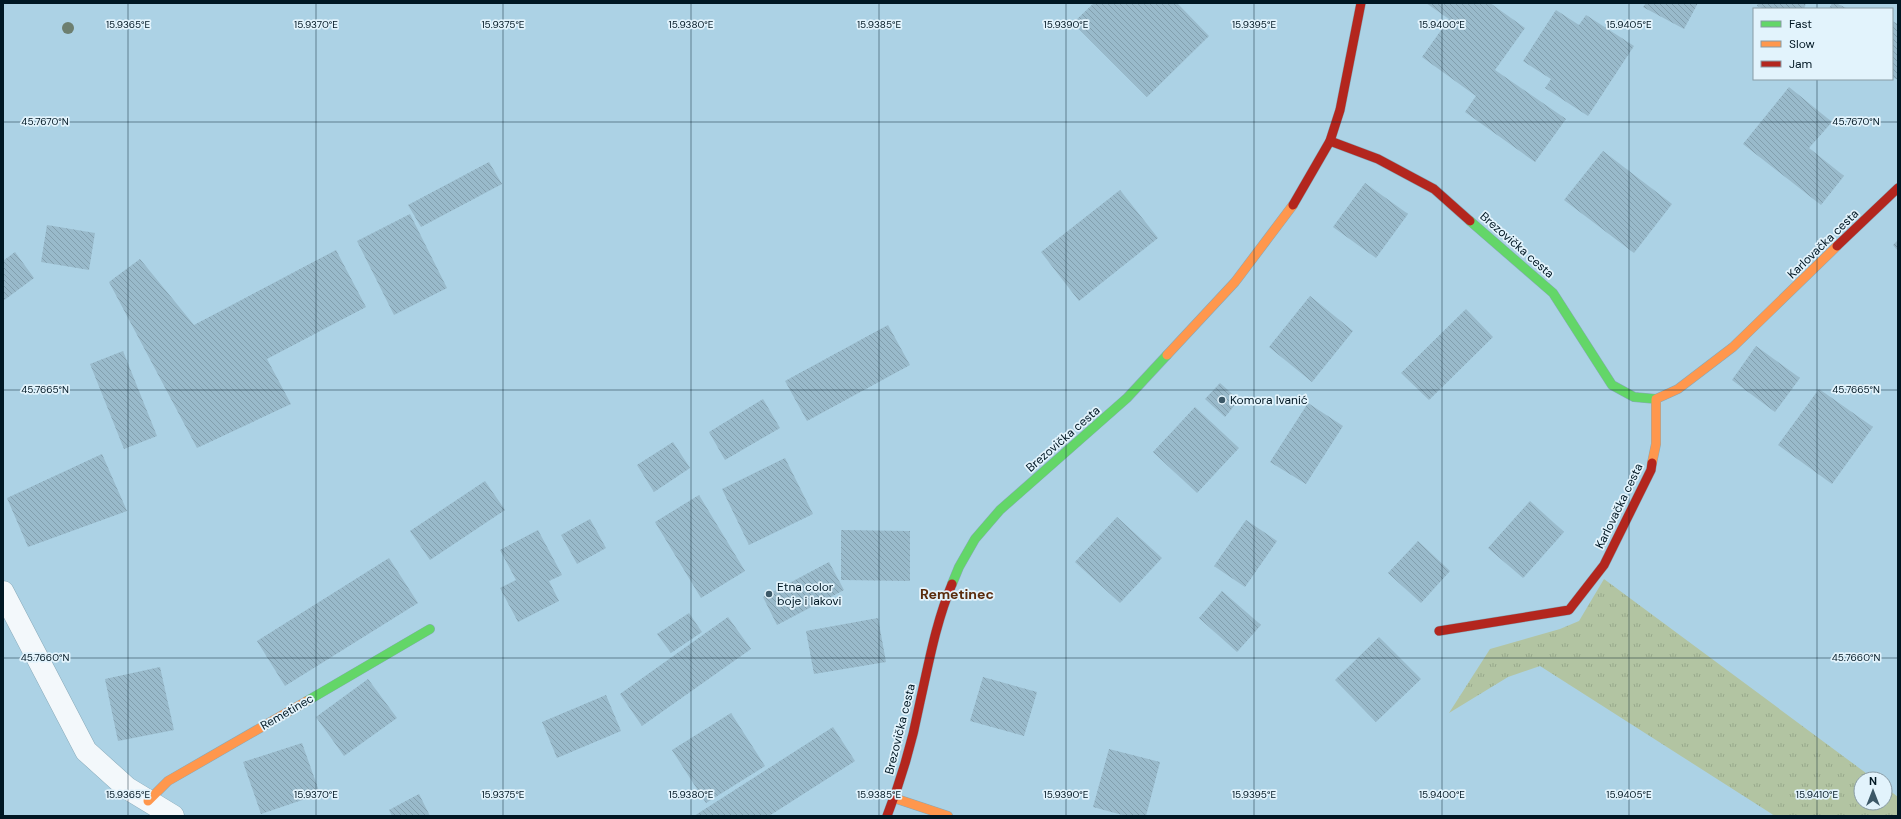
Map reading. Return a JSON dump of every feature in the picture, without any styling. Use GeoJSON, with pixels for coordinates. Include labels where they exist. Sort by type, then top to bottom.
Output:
{"type":"FeatureCollection","features":[{"type":"Feature","properties":{"kind":"street","name":"Brezovička cesta"},"geometry":{"type":"LineString","coordinates":[[887,816],[894,798],[945,600],[959,567],[975,539],[1000,510],[1127,398],[1235,282],[1297,200],[1330,141],[1345,89],[1361,3]]}},
{"type":"Feature","properties":{"kind":"street","name":"Brezovička cesta"},"geometry":{"type":"LineString","coordinates":[[1330,141],[1378,159],[1434,189],[1553,293],[1612,385],[1634,397],[1656,399]]}},
{"type":"Feature","properties":{"kind":"street","name":"Karlovačka cesta"},"geometry":{"type":"LineString","coordinates":[[1439,631],[1569,610],[1604,565],[1651,470],[1656,444],[1656,399],[1678,389],[1733,347],[1898,188]]}},
{"type":"Feature","properties":{"kind":"street"},"geometry":{"type":"LineString","coordinates":[[3,592],[86,751],[128,788],[173,816]]}},
{"type":"Feature","properties":{"kind":"street","name":"Remetinec"},"geometry":{"type":"LineString","coordinates":[[148,800],[168,781],[430,629]]}},
{"type":"Feature","properties":{"kind":"street"},"geometry":{"type":"LineString","coordinates":[[894,798],[948,816]]}},
{"type":"Feature","properties":{"kind":"green space"},"geometry":{"type":"Polygon","coordinates":[[[1604,579],[1863,771],[1853,771],[1853,811],[1893,811],[1893,793],[1898,797],[1898,816],[1775,816],[1540,666],[1508,677],[1449,713],[1490,649],[1560,629],[1579,621],[1604,579]]]}},
{"type":"Feature","properties":{"kind":"building"},"geometry":{"type":"Polygon","coordinates":[[[1094,3],[1177,3],[1209,36],[1147,97],[1073,23],[1094,3]]]}},
{"type":"Feature","properties":{"kind":"building"},"geometry":{"type":"Polygon","coordinates":[[[1426,3],[1490,3],[1525,28],[1495,70],[1566,119],[1535,162],[1465,112],[1476,96],[1422,57],[1449,19],[1426,3]]]}},
{"type":"Feature","properties":{"kind":"building"},"geometry":{"type":"Polygon","coordinates":[[[1646,3],[1698,3],[1684,29],[1643,7],[1646,3]]]}},
{"type":"Feature","properties":{"kind":"building"},"geometry":{"type":"Polygon","coordinates":[[[1758,3],[1806,3],[1804,8],[1762,8],[1757,6],[1758,3]]]}},
{"type":"Feature","properties":{"kind":"building"},"geometry":{"type":"Polygon","coordinates":[[[1832,3],[1836,3],[1846,8],[1830,8],[1832,3]]]}},
{"type":"Feature","properties":{"kind":"building"},"geometry":{"type":"Polygon","coordinates":[[[1556,10],[1579,25],[1586,15],[1634,46],[1588,116],[1545,88],[1551,79],[1523,61],[1556,10]]]}},
{"type":"Feature","properties":{"kind":"building"},"geometry":{"type":"Polygon","coordinates":[[[1893,22],[1898,24],[1898,80],[1893,78],[1893,22]]]}},
{"type":"Feature","properties":{"kind":"building"},"geometry":{"type":"Polygon","coordinates":[[[1789,87],[1832,122],[1809,148],[1844,176],[1821,205],[1743,144],[1789,87]]]}},
{"type":"Feature","properties":{"kind":"building"},"geometry":{"type":"Polygon","coordinates":[[[1603,151],[1672,204],[1634,253],[1564,200],[1603,151]]]}},
{"type":"Feature","properties":{"kind":"building"},"geometry":{"type":"Polygon","coordinates":[[[489,162],[502,184],[421,227],[408,205],[489,162]]]}},
{"type":"Feature","properties":{"kind":"building"},"geometry":{"type":"Polygon","coordinates":[[[1365,183],[1408,214],[1376,258],[1333,227],[1365,183]]]}},
{"type":"Feature","properties":{"kind":"building"},"geometry":{"type":"Polygon","coordinates":[[[1120,190],[1158,238],[1079,301],[1041,252],[1120,190]]]}},
{"type":"Feature","properties":{"kind":"building"},"geometry":{"type":"Polygon","coordinates":[[[410,214],[447,288],[394,315],[357,241],[410,214]]]}},
{"type":"Feature","properties":{"kind":"building"},"geometry":{"type":"Polygon","coordinates":[[[47,225],[95,233],[89,270],[41,262],[47,225]]]}},
{"type":"Feature","properties":{"kind":"building"},"geometry":{"type":"Polygon","coordinates":[[[1898,240],[1898,251],[1893,245],[1898,240]]]}},
{"type":"Feature","properties":{"kind":"building"},"geometry":{"type":"Polygon","coordinates":[[[336,250],[366,307],[267,359],[291,404],[197,448],[109,282],[140,259],[194,325],[336,250]]]}},
{"type":"Feature","properties":{"kind":"building"},"geometry":{"type":"Polygon","coordinates":[[[15,252],[34,278],[3,301],[3,261],[15,252]]]}},
{"type":"Feature","properties":{"kind":"building"},"geometry":{"type":"Polygon","coordinates":[[[1310,296],[1353,331],[1312,382],[1269,347],[1310,296]]]}},
{"type":"Feature","properties":{"kind":"building"},"geometry":{"type":"Polygon","coordinates":[[[1466,309],[1493,337],[1429,400],[1401,373],[1466,309]]]}},
{"type":"Feature","properties":{"kind":"building"},"geometry":{"type":"Polygon","coordinates":[[[888,325],[910,365],[807,421],[785,381],[888,325]]]}},
{"type":"Feature","properties":{"kind":"building"},"geometry":{"type":"Polygon","coordinates":[[[1756,346],[1800,378],[1775,412],[1732,380],[1756,346]]]}},
{"type":"Feature","properties":{"kind":"building"},"geometry":{"type":"Polygon","coordinates":[[[123,351],[157,436],[124,449],[90,364],[123,351]]]}},
{"type":"Feature","properties":{"kind":"building","name":"Komora Ivanić"},"geometry":{"type":"Polygon","coordinates":[[[1220,383],[1239,400],[1225,417],[1205,399],[1220,383]]]}},
{"type":"Feature","properties":{"kind":"building"},"geometry":{"type":"Polygon","coordinates":[[[1819,389],[1873,427],[1832,484],[1778,445],[1819,389]]]}},
{"type":"Feature","properties":{"kind":"building"},"geometry":{"type":"Polygon","coordinates":[[[763,399],[780,428],[725,460],[709,432],[763,399]]]}},
{"type":"Feature","properties":{"kind":"building"},"geometry":{"type":"Polygon","coordinates":[[[1308,403],[1343,426],[1306,484],[1270,462],[1308,403]]]}},
{"type":"Feature","properties":{"kind":"building"},"geometry":{"type":"Polygon","coordinates":[[[1195,407],[1239,448],[1197,493],[1153,452],[1195,407]]]}},
{"type":"Feature","properties":{"kind":"building"},"geometry":{"type":"Polygon","coordinates":[[[673,442],[690,468],[654,492],[637,465],[673,442]]]}},
{"type":"Feature","properties":{"kind":"building"},"geometry":{"type":"Polygon","coordinates":[[[102,454],[127,511],[28,547],[7,498],[102,454]]]}},
{"type":"Feature","properties":{"kind":"building"},"geometry":{"type":"Polygon","coordinates":[[[785,458],[813,514],[749,545],[722,489],[785,458]]]}},
{"type":"Feature","properties":{"kind":"building"},"geometry":{"type":"Polygon","coordinates":[[[485,481],[505,510],[430,560],[410,531],[485,481]]]}},
{"type":"Feature","properties":{"kind":"building"},"geometry":{"type":"Polygon","coordinates":[[[699,495],[745,571],[701,598],[655,522],[699,495]]]}},
{"type":"Feature","properties":{"kind":"building"},"geometry":{"type":"Polygon","coordinates":[[[1530,501],[1564,532],[1523,578],[1488,548],[1530,501]]]}},
{"type":"Feature","properties":{"kind":"building"},"geometry":{"type":"Polygon","coordinates":[[[1117,517],[1162,558],[1120,603],[1075,562],[1117,517]]]}},
{"type":"Feature","properties":{"kind":"building"},"geometry":{"type":"Polygon","coordinates":[[[590,519],[606,548],[577,564],[561,535],[590,519]]]}},
{"type":"Feature","properties":{"kind":"building"},"geometry":{"type":"Polygon","coordinates":[[[1246,520],[1277,541],[1245,587],[1214,566],[1246,520]]]}},
{"type":"Feature","properties":{"kind":"building"},"geometry":{"type":"Polygon","coordinates":[[[538,530],[562,575],[549,581],[559,601],[518,622],[500,588],[516,580],[500,550],[538,530]]]}},
{"type":"Feature","properties":{"kind":"building"},"geometry":{"type":"Polygon","coordinates":[[[841,530],[910,531],[910,581],[841,580],[841,530]]]}},
{"type":"Feature","properties":{"kind":"building"},"geometry":{"type":"Polygon","coordinates":[[[1418,541],[1450,571],[1421,603],[1388,573],[1418,541]]]}},
{"type":"Feature","properties":{"kind":"building"},"geometry":{"type":"Polygon","coordinates":[[[389,558],[418,603],[285,686],[257,641],[389,558]]]}},
{"type":"Feature","properties":{"kind":"building"},"geometry":{"type":"Polygon","coordinates":[[[829,562],[844,590],[777,625],[763,597],[829,562]]]}},
{"type":"Feature","properties":{"kind":"building"},"geometry":{"type":"Polygon","coordinates":[[[1222,591],[1261,625],[1237,652],[1199,618],[1222,591]]]}},
{"type":"Feature","properties":{"kind":"building"},"geometry":{"type":"Polygon","coordinates":[[[689,613],[702,632],[671,653],[657,634],[689,613]]]}},
{"type":"Feature","properties":{"kind":"building"},"geometry":{"type":"Polygon","coordinates":[[[728,617],[751,649],[642,726],[620,694],[728,617]]]}},
{"type":"Feature","properties":{"kind":"building"},"geometry":{"type":"Polygon","coordinates":[[[878,618],[886,662],[814,674],[806,631],[878,618]]]}},
{"type":"Feature","properties":{"kind":"building"},"geometry":{"type":"Polygon","coordinates":[[[1379,637],[1421,679],[1376,722],[1335,680],[1379,637]]]}},
{"type":"Feature","properties":{"kind":"building"},"geometry":{"type":"Polygon","coordinates":[[[160,667],[174,730],[118,741],[105,679],[160,667]]]}},
{"type":"Feature","properties":{"kind":"building"},"geometry":{"type":"Polygon","coordinates":[[[983,677],[1037,692],[1024,736],[970,721],[983,677]]]}},
{"type":"Feature","properties":{"kind":"building"},"geometry":{"type":"Polygon","coordinates":[[[368,679],[397,718],[344,756],[316,717],[368,679]]]}},
{"type":"Feature","properties":{"kind":"building"},"geometry":{"type":"Polygon","coordinates":[[[606,695],[621,731],[557,758],[542,722],[606,695]]]}},
{"type":"Feature","properties":{"kind":"building"},"geometry":{"type":"Polygon","coordinates":[[[731,713],[765,766],[706,803],[672,750],[731,713]]]}},
{"type":"Feature","properties":{"kind":"building"},"geometry":{"type":"Polygon","coordinates":[[[833,727],[855,761],[769,816],[694,816],[833,727]]]}},
{"type":"Feature","properties":{"kind":"building"},"geometry":{"type":"Polygon","coordinates":[[[302,743],[320,794],[261,814],[243,762],[302,743]]]}},
{"type":"Feature","properties":{"kind":"building"},"geometry":{"type":"Polygon","coordinates":[[[1109,749],[1160,762],[1146,816],[1126,816],[1093,807],[1109,749]]]}},
{"type":"Feature","properties":{"kind":"building"},"geometry":{"type":"Polygon","coordinates":[[[419,794],[430,816],[392,816],[389,810],[419,794]]]}},
{"type":"Feature","properties":{"kind":"traffic: fast"},"geometry":{"type":"LineString","coordinates":[[1470,221],[1553,293],[1612,385],[1634,397],[1656,399]]}},
{"type":"Feature","properties":{"kind":"traffic: fast"},"geometry":{"type":"LineString","coordinates":[[952,584],[959,567],[975,539],[1000,510],[1127,398],[1167,355]]}},
{"type":"Feature","properties":{"kind":"traffic: fast"},"geometry":{"type":"LineString","coordinates":[[307,701],[430,629]]}},
{"type":"Feature","properties":{"kind":"traffic: slow"},"geometry":{"type":"LineString","coordinates":[[1167,355],[1235,282],[1293,205]]}},
{"type":"Feature","properties":{"kind":"traffic: slow"},"geometry":{"type":"LineString","coordinates":[[1652,463],[1656,444],[1656,399],[1678,389],[1733,347],[1837,246]]}},
{"type":"Feature","properties":{"kind":"traffic: slow"},"geometry":{"type":"LineString","coordinates":[[148,801],[168,781],[307,701]]}},
{"type":"Feature","properties":{"kind":"traffic: slow"},"geometry":{"type":"LineString","coordinates":[[894,798],[948,816]]}},
{"type":"Feature","properties":{"kind":"traffic: jam"},"geometry":{"type":"LineString","coordinates":[[1293,205],[1330,141],[1340,110],[1361,3]]}},
{"type":"Feature","properties":{"kind":"traffic: jam"},"geometry":{"type":"LineString","coordinates":[[1330,141],[1378,159],[1434,189],[1470,221]]}},
{"type":"Feature","properties":{"kind":"traffic: jam"},"geometry":{"type":"LineString","coordinates":[[1837,246],[1898,188]]}},
{"type":"Feature","properties":{"kind":"traffic: jam"},"geometry":{"type":"LineString","coordinates":[[1439,631],[1569,610],[1604,565],[1651,470],[1652,463]]}},
{"type":"Feature","properties":{"kind":"traffic: jam"},"geometry":{"type":"LineString","coordinates":[[887,816],[906,759],[937,627],[952,584]]}},
{"type":"Feature","properties":{"kind":"place","name":"Komora Ivanić"},"geometry":{"type":"Point","coordinates":[1222,400]}},
{"type":"Feature","properties":{"kind":"place","name":"Etna color boje i lakovi"},"geometry":{"type":"Point","coordinates":[769,594]}},
{"type":"Feature","properties":{"kind":"district","name":"Remetinec"},"geometry":{"type":"Point","coordinates":[957,594]}}]}
